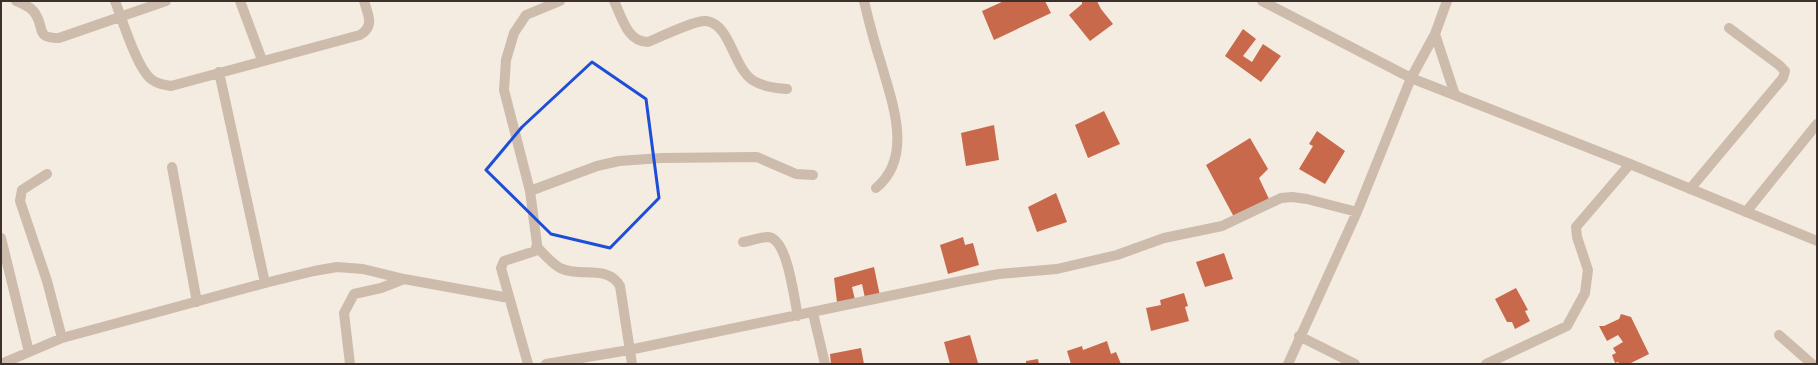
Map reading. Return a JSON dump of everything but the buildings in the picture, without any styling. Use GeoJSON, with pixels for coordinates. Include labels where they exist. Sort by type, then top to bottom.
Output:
{"type":"FeatureCollection","features":[{"type":"Feature","properties":{"kind":"street"},"geometry":{"type":"LineString","coordinates":[[16,1],[27,6],[37,15],[41,33],[48,38],[59,38],[166,1]]}},
{"type":"Feature","properties":{"kind":"street"},"geometry":{"type":"LineString","coordinates":[[115,1],[140,65],[150,78],[160,84],[171,86],[365,32],[368,29],[370,22],[364,1]]}},
{"type":"Feature","properties":{"kind":"street"},"geometry":{"type":"LineString","coordinates":[[240,1],[262,60]]}},
{"type":"Feature","properties":{"kind":"street"},"geometry":{"type":"LineString","coordinates":[[560,1],[526,15],[514,33],[506,60],[504,90],[530,191],[537,247],[561,268],[608,274],[616,280],[620,286],[632,364]]}},
{"type":"Feature","properties":{"kind":"street"},"geometry":{"type":"LineString","coordinates":[[614,1],[629,34],[641,42],[648,42],[698,22],[711,23],[725,34],[745,74],[754,81],[766,86],[786,89]]}},
{"type":"Feature","properties":{"kind":"street"},"geometry":{"type":"LineString","coordinates":[[864,1],[891,95],[898,136],[892,168],[885,180],[876,188]]}},
{"type":"Feature","properties":{"kind":"street"},"geometry":{"type":"LineString","coordinates":[[1262,1],[1412,78],[1630,164],[1817,241]]}},
{"type":"Feature","properties":{"kind":"street"},"geometry":{"type":"LineString","coordinates":[[1288,364],[1299,336],[1357,212],[1412,78],[1435,34],[1447,1]]}},
{"type":"Feature","properties":{"kind":"street"},"geometry":{"type":"LineString","coordinates":[[1690,189],[1783,78],[1785,71],[1729,28]]}},
{"type":"Feature","properties":{"kind":"street"},"geometry":{"type":"LineString","coordinates":[[1435,34],[1455,95]]}},
{"type":"Feature","properties":{"kind":"street"},"geometry":{"type":"LineString","coordinates":[[219,72],[265,283]]}},
{"type":"Feature","properties":{"kind":"street"},"geometry":{"type":"LineString","coordinates":[[1746,212],[1817,124]]}},
{"type":"Feature","properties":{"kind":"street"},"geometry":{"type":"LineString","coordinates":[[530,191],[597,166],[619,161],[662,158],[757,157],[796,174],[813,175]]}},
{"type":"Feature","properties":{"kind":"street"},"geometry":{"type":"LineString","coordinates":[[1486,364],[1567,326],[1585,293],[1588,270],[1577,237],[1576,227],[1630,164]]}},
{"type":"Feature","properties":{"kind":"street"},"geometry":{"type":"LineString","coordinates":[[172,166],[197,302]]}},
{"type":"Feature","properties":{"kind":"street"},"geometry":{"type":"LineString","coordinates":[[47,174],[22,190],[20,201],[47,281],[62,338]]}},
{"type":"Feature","properties":{"kind":"street"},"geometry":{"type":"LineString","coordinates":[[546,364],[629,350],[813,313],[961,281],[999,274],[1057,269],[1117,255],[1164,238],[1222,226],[1281,198],[1292,197],[1307,199],[1357,212]]}},
{"type":"Feature","properties":{"kind":"street"},"geometry":{"type":"LineString","coordinates":[[743,242],[768,237],[777,242],[787,264],[798,316]]}},
{"type":"Feature","properties":{"kind":"street"},"geometry":{"type":"LineString","coordinates":[[1,238],[29,352]]}},
{"type":"Feature","properties":{"kind":"street"},"geometry":{"type":"LineString","coordinates":[[528,364],[502,274],[502,264],[504,261],[531,253],[537,247]]}},
{"type":"Feature","properties":{"kind":"street"},"geometry":{"type":"LineString","coordinates":[[1,364],[62,338],[265,283],[314,271],[338,267],[363,269],[404,279],[509,298]]}},
{"type":"Feature","properties":{"kind":"street"},"geometry":{"type":"LineString","coordinates":[[350,364],[344,313],[354,294],[381,288],[404,279]]}},
{"type":"Feature","properties":{"kind":"street"},"geometry":{"type":"LineString","coordinates":[[813,313],[825,364]]}},
{"type":"Feature","properties":{"kind":"street"},"geometry":{"type":"LineString","coordinates":[[1779,335],[1812,364]]}},
{"type":"Feature","properties":{"kind":"street"},"geometry":{"type":"LineString","coordinates":[[1299,336],[1355,364]]}},
{"type":"Feature","properties":{"kind":"highlighted area"},"geometry":{"type":"Polygon","coordinates":[[[592,62],[646,99],[659,198],[610,248],[551,234],[486,170],[522,127],[592,62]]]}}]}
